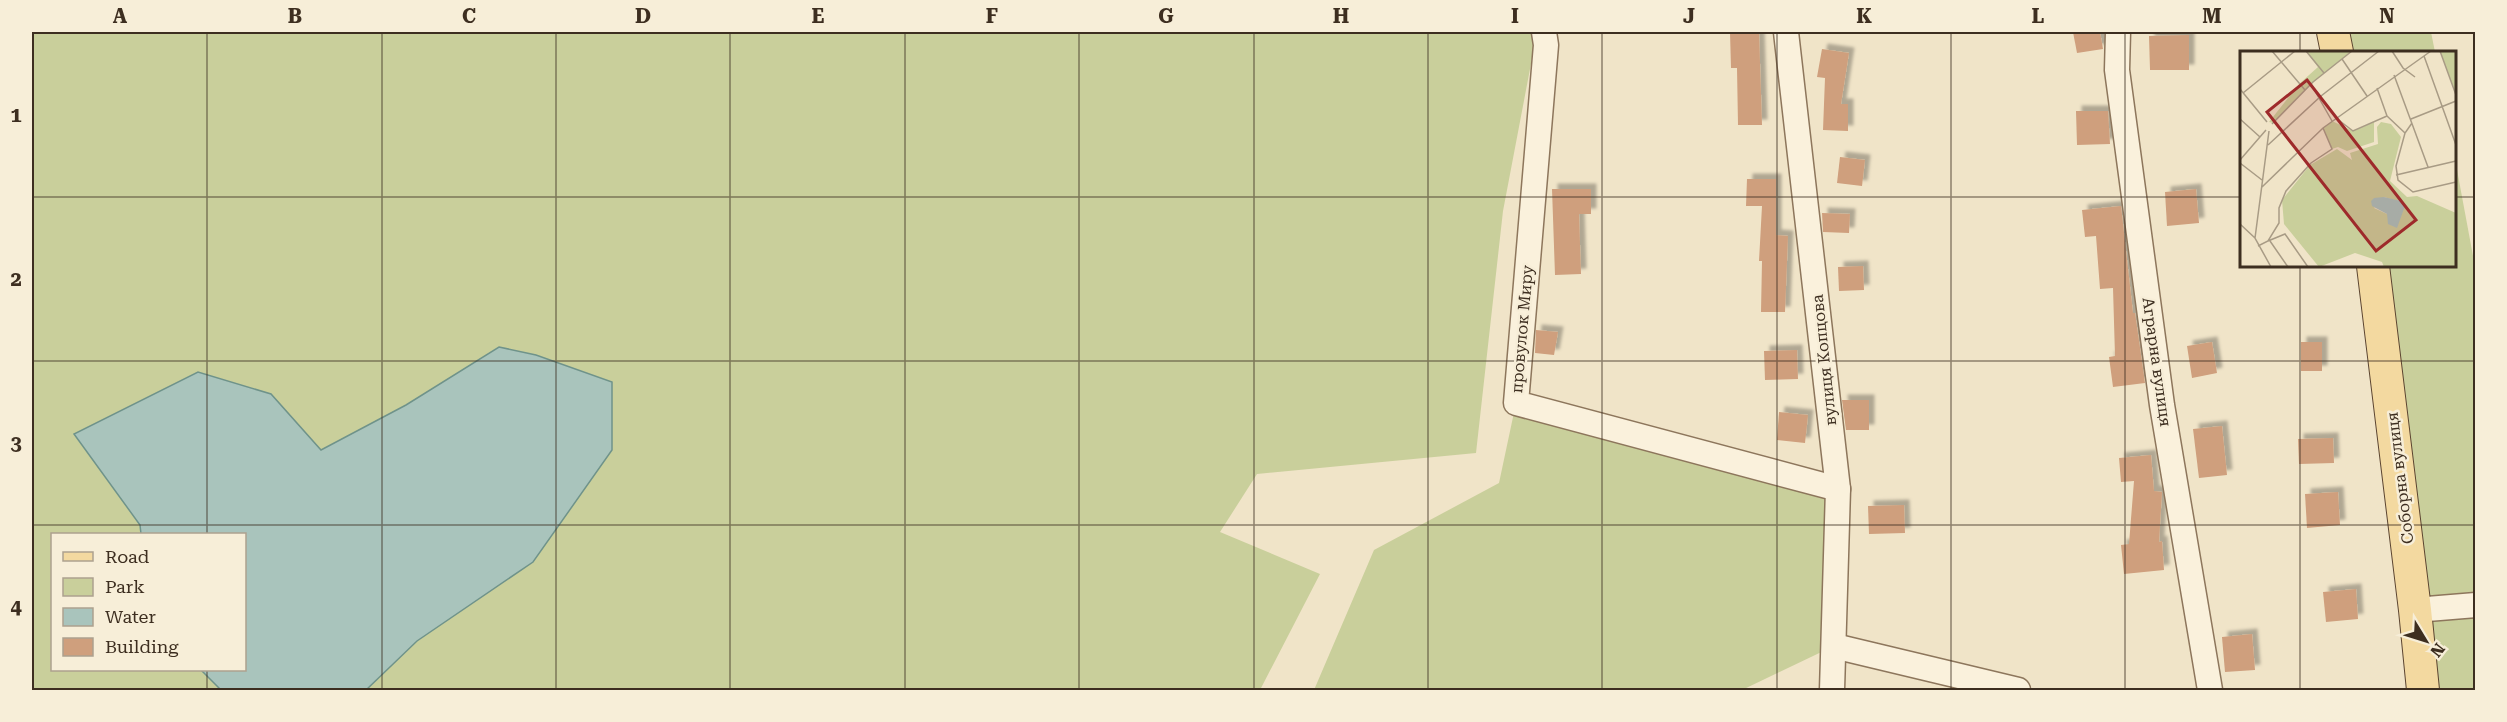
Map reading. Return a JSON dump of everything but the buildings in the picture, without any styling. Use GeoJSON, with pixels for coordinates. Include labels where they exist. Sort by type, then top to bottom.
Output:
{"type":"FeatureCollection","features":[{"type":"Feature","properties":{"kind":"main road"},"geometry":{"type":"LineString","coordinates":[[2333,32],[2337,51]]}},
{"type":"Feature","properties":{"kind":"main road","name":"Соборна вулиця"},"geometry":{"type":"LineString","coordinates":[[2373,267],[2423,690]]}},
{"type":"Feature","properties":{"kind":"street","name":"провулок Миру"},"geometry":{"type":"LineString","coordinates":[[1544,32],[1546,45],[1516,403],[1838,489]]}},
{"type":"Feature","properties":{"kind":"street","name":"вулиця Копцова"},"geometry":{"type":"LineString","coordinates":[[1786,32],[1838,489],[1832,690]]}},
{"type":"Feature","properties":{"kind":"street","name":"Аграрна вулиця"},"geometry":{"type":"LineString","coordinates":[[2118,32],[2117,70],[2161,393],[2210,690]]}},
{"type":"Feature","properties":{"kind":"street"},"geometry":{"type":"LineString","coordinates":[[2415,610],[2475,605]]}},
{"type":"Feature","properties":{"kind":"street"},"geometry":{"type":"LineString","coordinates":[[1834,646],[2018,690]]}},
{"type":"Feature","properties":{"kind":"green space"},"geometry":{"type":"Polygon","coordinates":[[[32,32],[1537,32],[1503,211],[1476,453],[1257,474],[1220,532],[1320,574],[1260,690],[366,690],[417,641],[533,562],[612,382],[536,355],[499,347],[406,405],[321,450],[271,394],[74,434],[140,525],[141,533],[51,533],[51,671],[202,671],[221,690],[32,690],[32,32]]]}},
{"type":"Feature","properties":{"kind":"green space"},"geometry":{"type":"Polygon","coordinates":[[[2333,32],[2431,32],[2435,51],[2337,51],[2333,32]]]}},
{"type":"Feature","properties":{"kind":"green space"},"geometry":{"type":"Polygon","coordinates":[[[2456,164],[2476,272],[2475,690],[2423,690],[2373,267],[2456,267],[2456,164]]]}},
{"type":"Feature","properties":{"kind":"green space"},"geometry":{"type":"Polygon","coordinates":[[[1516,403],[1838,489],[1834,646],[1742,690],[1314,690],[1374,550],[1499,483],[1516,403]]]}},
{"type":"Feature","properties":{"kind":"water"},"geometry":{"type":"Polygon","coordinates":[[[499,347],[536,355],[612,382],[612,450],[533,562],[417,641],[366,690],[221,690],[202,671],[246,671],[246,533],[141,533],[140,525],[74,434],[198,372],[271,394],[321,450],[406,405],[499,347]]]}}]}
